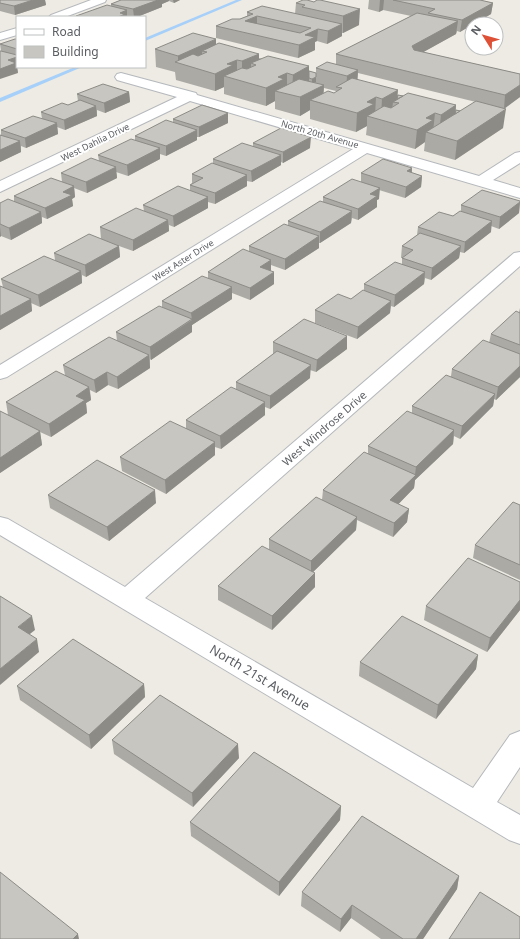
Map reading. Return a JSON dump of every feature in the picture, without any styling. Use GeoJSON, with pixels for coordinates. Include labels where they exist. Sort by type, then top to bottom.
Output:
{"type":"FeatureCollection","features":[{"type":"Feature","properties":{"kind":"street"},"geometry":{"type":"LineString","coordinates":[[58,16],[101,0]]}},
{"type":"Feature","properties":{"kind":"street"},"geometry":{"type":"LineString","coordinates":[[0,27],[16,31]]}},
{"type":"Feature","properties":{"kind":"street"},"geometry":{"type":"LineString","coordinates":[[0,37],[16,31]]}},
{"type":"Feature","properties":{"kind":"street","name":"North 20th Avenue"},"geometry":{"type":"LineString","coordinates":[[121,77],[191,96],[520,193]]}},
{"type":"Feature","properties":{"kind":"street","name":"West Dahlia Drive"},"geometry":{"type":"LineString","coordinates":[[0,187],[191,96]]}},
{"type":"Feature","properties":{"kind":"street","name":"West Aster Drive"},"geometry":{"type":"LineString","coordinates":[[0,373],[366,148]]}},
{"type":"Feature","properties":{"kind":"street"},"geometry":{"type":"LineString","coordinates":[[481,182],[520,156]]}},
{"type":"Feature","properties":{"kind":"street","name":"West Windrose Drive"},"geometry":{"type":"LineString","coordinates":[[128,599],[520,257]]}},
{"type":"Feature","properties":{"kind":"street","name":"North 21st Avenue"},"geometry":{"type":"LineString","coordinates":[[0,525],[520,831]]}},
{"type":"Feature","properties":{"kind":"street"},"geometry":{"type":"LineString","coordinates":[[478,806],[520,743]]}},
{"type":"Feature","properties":{"kind":"building"},"geometry":{"type":"Polygon","coordinates":[[[0,0],[33,0],[14,6],[0,3],[0,0]]]}},
{"type":"Feature","properties":{"kind":"building"},"geometry":{"type":"Polygon","coordinates":[[[121,0],[158,0],[133,9],[111,4],[121,0]]]}},
{"type":"Feature","properties":{"kind":"building"},"geometry":{"type":"Polygon","coordinates":[[[303,0],[314,2],[320,0],[360,9],[343,16],[302,7],[305,5],[296,3],[303,0]]]}},
{"type":"Feature","properties":{"kind":"building"},"geometry":{"type":"Polygon","coordinates":[[[393,0],[480,0],[493,3],[469,16],[464,16],[464,19],[462,20],[428,13],[435,9],[393,0]]]}},
{"type":"Feature","properties":{"kind":"building"},"geometry":{"type":"Polygon","coordinates":[[[107,5],[127,10],[120,13],[125,14],[120,16],[76,16],[107,5]]]}},
{"type":"Feature","properties":{"kind":"building"},"geometry":{"type":"Polygon","coordinates":[[[262,6],[342,24],[328,31],[318,29],[305,35],[315,37],[299,45],[216,26],[232,19],[240,19],[253,14],[247,12],[262,6]],[[257,16],[245,21],[300,33],[311,28],[257,16]]]}},
{"type":"Feature","properties":{"kind":"building"},"geometry":{"type":"Polygon","coordinates":[[[417,13],[458,21],[412,46],[414,50],[520,74],[520,85],[505,95],[336,54],[417,13]]]}},
{"type":"Feature","properties":{"kind":"building"},"geometry":{"type":"Polygon","coordinates":[[[193,33],[216,39],[178,56],[155,49],[193,33]]]}},
{"type":"Feature","properties":{"kind":"building"},"geometry":{"type":"Polygon","coordinates":[[[15,39],[16,39],[16,49],[0,44],[15,39]]]}},
{"type":"Feature","properties":{"kind":"building"},"geometry":{"type":"Polygon","coordinates":[[[219,43],[259,54],[242,61],[237,60],[227,64],[233,65],[215,74],[175,62],[193,54],[198,56],[207,52],[202,51],[219,43]]]}},
{"type":"Feature","properties":{"kind":"building"},"geometry":{"type":"Polygon","coordinates":[[[0,51],[16,55],[16,57],[8,60],[16,63],[0,69],[0,51]]]}},
{"type":"Feature","properties":{"kind":"building"},"geometry":{"type":"Polygon","coordinates":[[[268,56],[309,66],[293,75],[287,73],[278,77],[284,79],[266,88],[224,76],[242,68],[247,69],[256,65],[251,63],[268,56]]]}},
{"type":"Feature","properties":{"kind":"building"},"geometry":{"type":"Polygon","coordinates":[[[327,62],[358,70],[347,76],[316,68],[327,62]]]}},
{"type":"Feature","properties":{"kind":"building"},"geometry":{"type":"Polygon","coordinates":[[[309,71],[316,73],[316,77],[312,79],[309,78],[309,71]]]}},
{"type":"Feature","properties":{"kind":"building"},"geometry":{"type":"Polygon","coordinates":[[[352,78],[398,90],[382,99],[376,97],[367,102],[374,104],[357,113],[310,100],[328,91],[334,93],[342,88],[336,87],[352,78]]]}},
{"type":"Feature","properties":{"kind":"building"},"geometry":{"type":"Polygon","coordinates":[[[299,79],[324,85],[300,97],[275,91],[299,79]]]}},
{"type":"Feature","properties":{"kind":"building"},"geometry":{"type":"Polygon","coordinates":[[[103,84],[129,92],[104,103],[77,94],[103,84]]]}},
{"type":"Feature","properties":{"kind":"building"},"geometry":{"type":"Polygon","coordinates":[[[408,93],[456,105],[441,115],[435,113],[426,118],[433,120],[417,130],[367,116],[384,106],[391,108],[399,103],[393,102],[408,93]]]}},
{"type":"Feature","properties":{"kind":"building"},"geometry":{"type":"Polygon","coordinates":[[[398,95],[403,96],[397,99],[398,95]]]}},
{"type":"Feature","properties":{"kind":"building"},"geometry":{"type":"Polygon","coordinates":[[[80,100],[96,106],[64,120],[41,112],[62,103],[68,105],[80,100]]]}},
{"type":"Feature","properties":{"kind":"building"},"geometry":{"type":"Polygon","coordinates":[[[476,101],[506,109],[457,141],[426,132],[476,101]]]}},
{"type":"Feature","properties":{"kind":"building"},"geometry":{"type":"Polygon","coordinates":[[[202,105],[228,113],[199,127],[173,119],[202,105]]]}},
{"type":"Feature","properties":{"kind":"building"},"geometry":{"type":"Polygon","coordinates":[[[33,116],[57,123],[25,138],[1,130],[33,116]]]}},
{"type":"Feature","properties":{"kind":"building"},"geometry":{"type":"Polygon","coordinates":[[[166,120],[197,130],[166,146],[135,136],[166,120]]]}},
{"type":"Feature","properties":{"kind":"building"},"geometry":{"type":"Polygon","coordinates":[[[281,128],[311,137],[283,152],[253,143],[281,128]]]}},
{"type":"Feature","properties":{"kind":"building"},"geometry":{"type":"Polygon","coordinates":[[[0,135],[20,141],[0,150],[0,135]]]}},
{"type":"Feature","properties":{"kind":"building"},"geometry":{"type":"Polygon","coordinates":[[[131,139],[160,148],[127,165],[98,155],[131,139]]]}},
{"type":"Feature","properties":{"kind":"building"},"geometry":{"type":"Polygon","coordinates":[[[242,143],[281,155],[251,171],[213,159],[242,143]]]}},
{"type":"Feature","properties":{"kind":"building"},"geometry":{"type":"Polygon","coordinates":[[[91,158],[116,167],[86,182],[61,173],[91,158]]]}},
{"type":"Feature","properties":{"kind":"building"},"geometry":{"type":"Polygon","coordinates":[[[383,159],[412,168],[407,171],[422,176],[406,187],[361,173],[383,159]]]}},
{"type":"Feature","properties":{"kind":"building"},"geometry":{"type":"Polygon","coordinates":[[[212,163],[247,175],[215,193],[190,185],[203,178],[192,174],[212,163]]]}},
{"type":"Feature","properties":{"kind":"building"},"geometry":{"type":"Polygon","coordinates":[[[51,178],[74,186],[63,192],[72,195],[45,208],[14,196],[51,178]]]}},
{"type":"Feature","properties":{"kind":"building"},"geometry":{"type":"Polygon","coordinates":[[[352,179],[380,188],[370,194],[377,196],[358,209],[323,197],[352,179]]]}},
{"type":"Feature","properties":{"kind":"building"},"geometry":{"type":"Polygon","coordinates":[[[178,186],[208,197],[173,216],[143,205],[178,186]]]}},
{"type":"Feature","properties":{"kind":"building"},"geometry":{"type":"Polygon","coordinates":[[[482,190],[520,202],[500,217],[461,205],[482,190]]]}},
{"type":"Feature","properties":{"kind":"building"},"geometry":{"type":"Polygon","coordinates":[[[8,199],[41,212],[9,228],[0,224],[0,203],[8,199]]]}},
{"type":"Feature","properties":{"kind":"building"},"geometry":{"type":"Polygon","coordinates":[[[320,201],[352,211],[320,232],[288,221],[320,201]]]}},
{"type":"Feature","properties":{"kind":"building"},"geometry":{"type":"Polygon","coordinates":[[[136,208],[168,220],[133,240],[100,227],[136,208]]]}},
{"type":"Feature","properties":{"kind":"building"},"geometry":{"type":"Polygon","coordinates":[[[460,211],[492,221],[465,242],[418,227],[439,212],[453,216],[460,211]]]}},
{"type":"Feature","properties":{"kind":"building"},"geometry":{"type":"Polygon","coordinates":[[[284,224],[319,236],[285,259],[249,246],[284,224]]]}},
{"type":"Feature","properties":{"kind":"building"},"geometry":{"type":"Polygon","coordinates":[[[420,233],[461,246],[432,268],[402,258],[413,250],[402,246],[420,233]]]}},
{"type":"Feature","properties":{"kind":"building"},"geometry":{"type":"Polygon","coordinates":[[[89,234],[119,246],[85,265],[54,253],[89,234]]]}},
{"type":"Feature","properties":{"kind":"building"},"geometry":{"type":"Polygon","coordinates":[[[243,249],[271,260],[260,267],[274,272],[250,288],[208,272],[243,249]]]}},
{"type":"Feature","properties":{"kind":"building"},"geometry":{"type":"Polygon","coordinates":[[[44,256],[81,271],[38,295],[1,279],[44,256]]]}},
{"type":"Feature","properties":{"kind":"building"},"geometry":{"type":"Polygon","coordinates":[[[395,262],[425,272],[395,295],[364,284],[395,262]]]}},
{"type":"Feature","properties":{"kind":"building"},"geometry":{"type":"Polygon","coordinates":[[[202,276],[232,287],[191,313],[162,301],[202,276]]]}},
{"type":"Feature","properties":{"kind":"building"},"geometry":{"type":"Polygon","coordinates":[[[0,286],[31,299],[0,316],[0,286]]]}},
{"type":"Feature","properties":{"kind":"building"},"geometry":{"type":"Polygon","coordinates":[[[363,290],[391,301],[358,327],[315,310],[338,294],[351,299],[363,290]]]}},
{"type":"Feature","properties":{"kind":"building"},"geometry":{"type":"Polygon","coordinates":[[[159,306],[192,319],[150,347],[116,332],[159,306]]]}},
{"type":"Feature","properties":{"kind":"building"},"geometry":{"type":"Polygon","coordinates":[[[516,311],[520,313],[520,345],[491,334],[516,311]]]}},
{"type":"Feature","properties":{"kind":"building"},"geometry":{"type":"Polygon","coordinates":[[[304,319],[347,336],[317,360],[273,342],[304,319]]]}},
{"type":"Feature","properties":{"kind":"building"},"geometry":{"type":"Polygon","coordinates":[[[109,337],[149,355],[117,377],[107,372],[94,380],[63,365],[109,337]]]}},
{"type":"Feature","properties":{"kind":"building"},"geometry":{"type":"Polygon","coordinates":[[[483,340],[520,354],[520,366],[498,387],[452,369],[483,340]]]}},
{"type":"Feature","properties":{"kind":"building"},"geometry":{"type":"Polygon","coordinates":[[[277,351],[311,365],[270,396],[236,382],[277,351]]]}},
{"type":"Feature","properties":{"kind":"building"},"geometry":{"type":"Polygon","coordinates":[[[56,371],[89,387],[76,396],[85,400],[49,424],[6,402],[56,371]]]}},
{"type":"Feature","properties":{"kind":"building"},"geometry":{"type":"Polygon","coordinates":[[[446,375],[495,394],[462,426],[412,406],[446,375]]]}},
{"type":"Feature","properties":{"kind":"building"},"geometry":{"type":"Polygon","coordinates":[[[231,387],[265,402],[220,436],[186,420],[231,387]]]}},
{"type":"Feature","properties":{"kind":"building"},"geometry":{"type":"Polygon","coordinates":[[[0,411],[40,431],[0,458],[0,411]]]}},
{"type":"Feature","properties":{"kind":"building"},"geometry":{"type":"Polygon","coordinates":[[[407,411],[454,430],[416,467],[368,446],[407,411]]]}},
{"type":"Feature","properties":{"kind":"building"},"geometry":{"type":"Polygon","coordinates":[[[170,421],[215,442],[165,480],[120,457],[170,421]]]}},
{"type":"Feature","properties":{"kind":"building"},"geometry":{"type":"Polygon","coordinates":[[[364,452],[416,475],[390,500],[409,509],[394,523],[323,490],[364,452]]]}},
{"type":"Feature","properties":{"kind":"building"},"geometry":{"type":"Polygon","coordinates":[[[97,460],[155,490],[107,527],[48,495],[97,460]]]}},
{"type":"Feature","properties":{"kind":"building"},"geometry":{"type":"Polygon","coordinates":[[[316,497],[357,517],[311,561],[269,539],[316,497]]]}},
{"type":"Feature","properties":{"kind":"building"},"geometry":{"type":"Polygon","coordinates":[[[513,502],[520,505],[520,565],[475,545],[513,502]]]}},
{"type":"Feature","properties":{"kind":"building"},"geometry":{"type":"Polygon","coordinates":[[[262,546],[315,573],[272,616],[218,586],[262,546]]]}},
{"type":"Feature","properties":{"kind":"building"},"geometry":{"type":"Polygon","coordinates":[[[468,558],[520,582],[520,600],[490,638],[426,606],[468,558]]]}},
{"type":"Feature","properties":{"kind":"building"},"geometry":{"type":"Polygon","coordinates":[[[0,596],[32,616],[18,627],[37,639],[0,669],[0,596]]]}},
{"type":"Feature","properties":{"kind":"building"},"geometry":{"type":"Polygon","coordinates":[[[402,616],[478,655],[438,705],[360,662],[402,616]]]}},
{"type":"Feature","properties":{"kind":"building"},"geometry":{"type":"Polygon","coordinates":[[[73,639],[144,684],[89,735],[17,686],[73,639]]]}},
{"type":"Feature","properties":{"kind":"building"},"geometry":{"type":"Polygon","coordinates":[[[160,695],[238,744],[192,793],[112,740],[160,695]]]}},
{"type":"Feature","properties":{"kind":"building"},"geometry":{"type":"Polygon","coordinates":[[[254,752],[341,806],[279,882],[190,822],[254,752]]]}},
{"type":"Feature","properties":{"kind":"building"},"geometry":{"type":"Polygon","coordinates":[[[362,816],[459,876],[416,939],[403,939],[352,905],[341,919],[302,892],[362,816]]]}},
{"type":"Feature","properties":{"kind":"building"},"geometry":{"type":"Polygon","coordinates":[[[0,872],[78,934],[73,939],[0,939],[0,872]]]}},
{"type":"Feature","properties":{"kind":"building"},"geometry":{"type":"Polygon","coordinates":[[[480,892],[520,917],[520,939],[449,939],[480,892]]]}},
{"type":"Feature","properties":{"kind":"waterway"},"geometry":{"type":"LineString","coordinates":[[146,40],[240,0]]}},
{"type":"Feature","properties":{"kind":"waterway"},"geometry":{"type":"LineString","coordinates":[[0,100],[77,68]]}}]}
